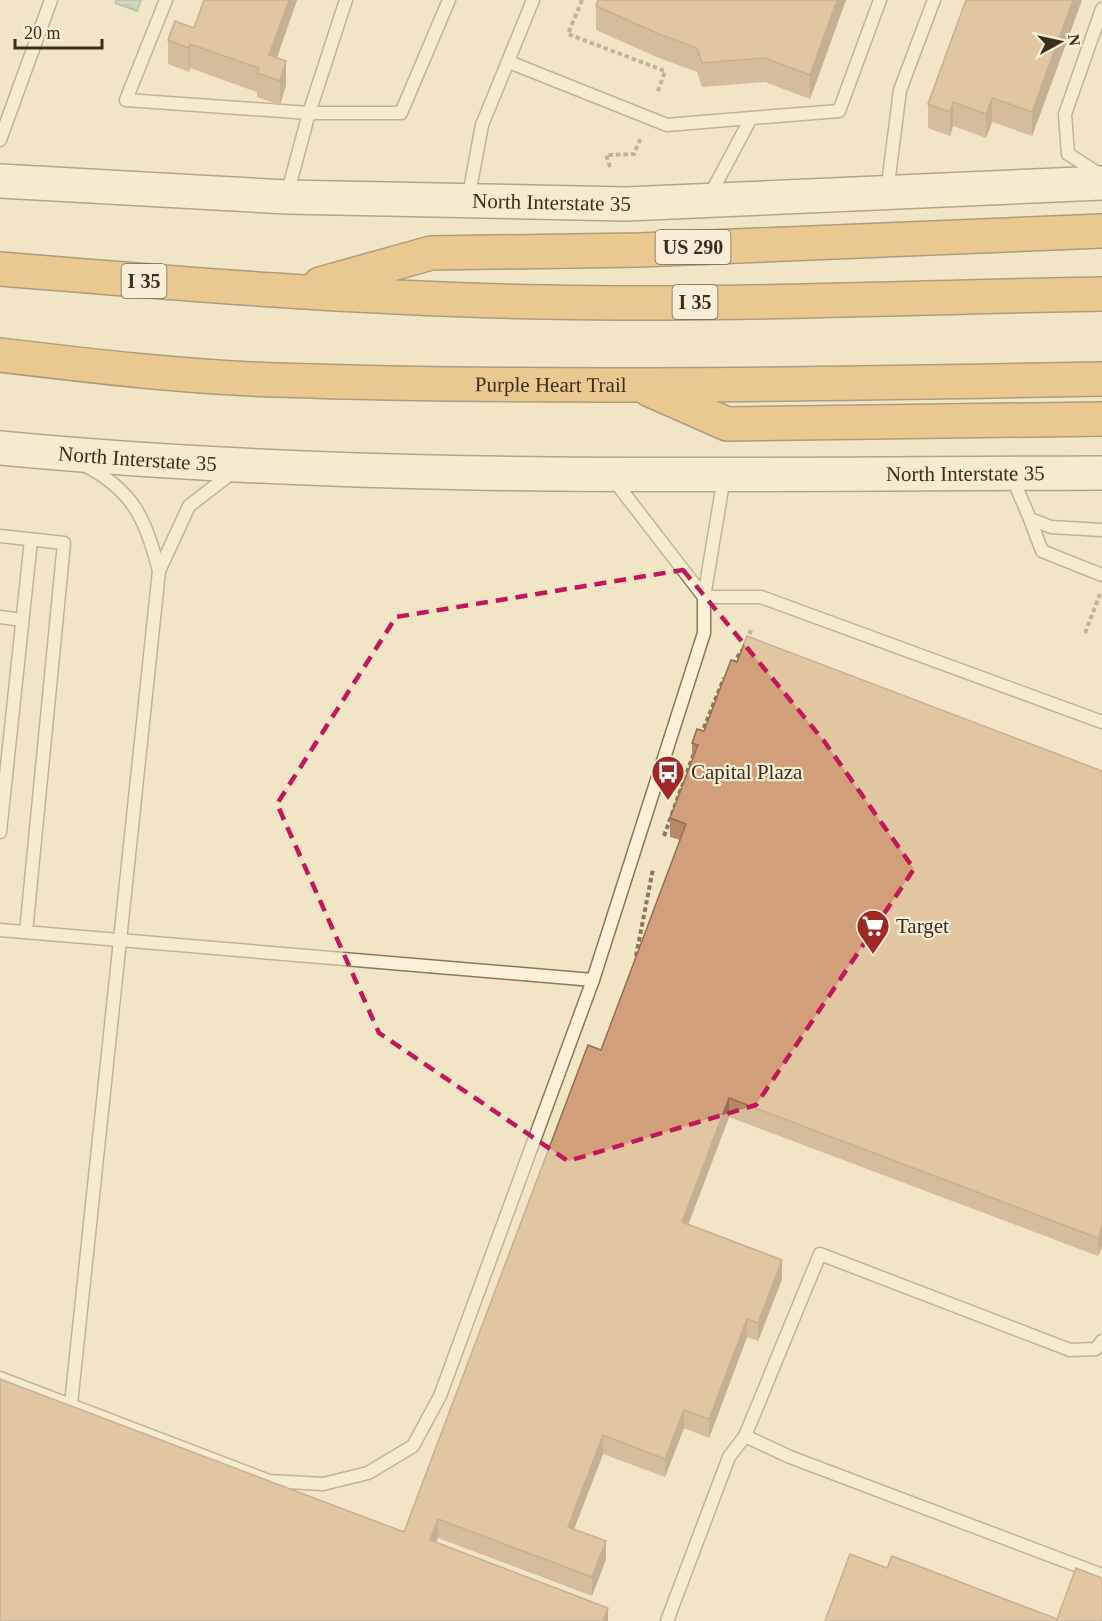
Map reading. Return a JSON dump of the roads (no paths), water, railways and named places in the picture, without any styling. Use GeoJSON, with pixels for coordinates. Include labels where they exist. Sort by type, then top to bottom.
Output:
{"type":"FeatureCollection","features":[{"type":"Feature","properties":{"kind":"highway","name":"US 290"},"geometry":{"type":"LineString","coordinates":[[289,293],[431,253],[639,250],[1102,231]]}},
{"type":"Feature","properties":{"kind":"highway","name":"I 35"},"geometry":{"type":"LineString","coordinates":[[0,269],[289,293],[548,303],[685,303],[1102,294]]}},
{"type":"Feature","properties":{"kind":"highway","name":"Purple Heart Trail"},"geometry":{"type":"LineString","coordinates":[[0,355],[121,369],[274,380],[640,386],[1102,380]]}},
{"type":"Feature","properties":{"kind":"highway"},"geometry":{"type":"LineString","coordinates":[[640,386],[727,424],[1102,419]]}},
{"type":"Feature","properties":{"kind":"main road","name":"North Interstate 35"},"geometry":{"type":"LineString","coordinates":[[0,181],[286,197],[626,204],[1102,183]]}},
{"type":"Feature","properties":{"kind":"main road","name":"North Interstate 35"},"geometry":{"type":"LineString","coordinates":[[0,448],[135,462],[458,473],[725,475],[1102,473]]}},
{"type":"Feature","properties":{"kind":"lane"},"geometry":{"type":"LineString","coordinates":[[0,140],[51,0]]}},
{"type":"Feature","properties":{"kind":"lane"},"geometry":{"type":"LineString","coordinates":[[166,0],[126,100],[309,113],[401,113],[449,0]]}},
{"type":"Feature","properties":{"kind":"lane"},"geometry":{"type":"LineString","coordinates":[[286,197],[309,113],[346,0]]}},
{"type":"Feature","properties":{"kind":"lane"},"geometry":{"type":"LineString","coordinates":[[468,201],[482,125],[533,0]]}},
{"type":"Feature","properties":{"kind":"lane"},"geometry":{"type":"LineString","coordinates":[[509,62],[667,125],[839,111],[880,0]]}},
{"type":"Feature","properties":{"kind":"lane"},"geometry":{"type":"LineString","coordinates":[[887,193],[900,90],[934,0]]}},
{"type":"Feature","properties":{"kind":"lane"},"geometry":{"type":"LineString","coordinates":[[1102,9],[1065,114],[1068,154],[1102,176]]}},
{"type":"Feature","properties":{"kind":"lane"},"geometry":{"type":"LineString","coordinates":[[707,200],[751,118]]}},
{"type":"Feature","properties":{"kind":"lane"},"geometry":{"type":"LineString","coordinates":[[62,454],[108,477],[133,501],[150,536],[159,571]]}},
{"type":"Feature","properties":{"kind":"lane"},"geometry":{"type":"LineString","coordinates":[[71,1404],[159,571],[189,506],[243,465]]}},
{"type":"Feature","properties":{"kind":"lane"},"geometry":{"type":"LineString","coordinates":[[1010,473],[1042,551],[1102,575]]}},
{"type":"Feature","properties":{"kind":"lane"},"geometry":{"type":"LineString","coordinates":[[609,474],[704,597]]}},
{"type":"Feature","properties":{"kind":"lane"},"geometry":{"type":"LineString","coordinates":[[0,1378],[269,1481],[323,1484],[368,1473],[413,1446],[440,1396],[593,980],[704,633],[704,597],[725,475]]}},
{"type":"Feature","properties":{"kind":"lane"},"geometry":{"type":"LineString","coordinates":[[1030,519],[1051,527],[1102,530]]}},
{"type":"Feature","properties":{"kind":"lane"},"geometry":{"type":"LineString","coordinates":[[0,536],[64,543],[26,932]]}},
{"type":"Feature","properties":{"kind":"lane"},"geometry":{"type":"LineString","coordinates":[[0,832],[31,540]]}},
{"type":"Feature","properties":{"kind":"lane"},"geometry":{"type":"LineString","coordinates":[[704,597],[761,597],[1102,722]]}},
{"type":"Feature","properties":{"kind":"lane"},"geometry":{"type":"LineString","coordinates":[[0,617],[22,620]]}},
{"type":"Feature","properties":{"kind":"lane"},"geometry":{"type":"LineString","coordinates":[[0,930],[593,980]]}},
{"type":"Feature","properties":{"kind":"lane"},"geometry":{"type":"LineString","coordinates":[[667,1621],[729,1457],[745,1436],[820,1254],[1070,1350],[1096,1349],[1102,1341]]}},
{"type":"Feature","properties":{"kind":"lane"},"geometry":{"type":"LineString","coordinates":[[745,1436],[787,1456],[1102,1575]]}},
{"type":"Feature","properties":{"kind":"water"},"geometry":{"type":"Polygon","coordinates":[[[116,0],[141,0],[137,11],[115,3],[116,0]]]}},
{"type":"Feature","properties":{"kind":"place","name":"Capital Plaza"},"geometry":{"type":"Point","coordinates":[668,801]}},
{"type":"Feature","properties":{"kind":"place","name":"Target"},"geometry":{"type":"Point","coordinates":[873,955]}}]}
